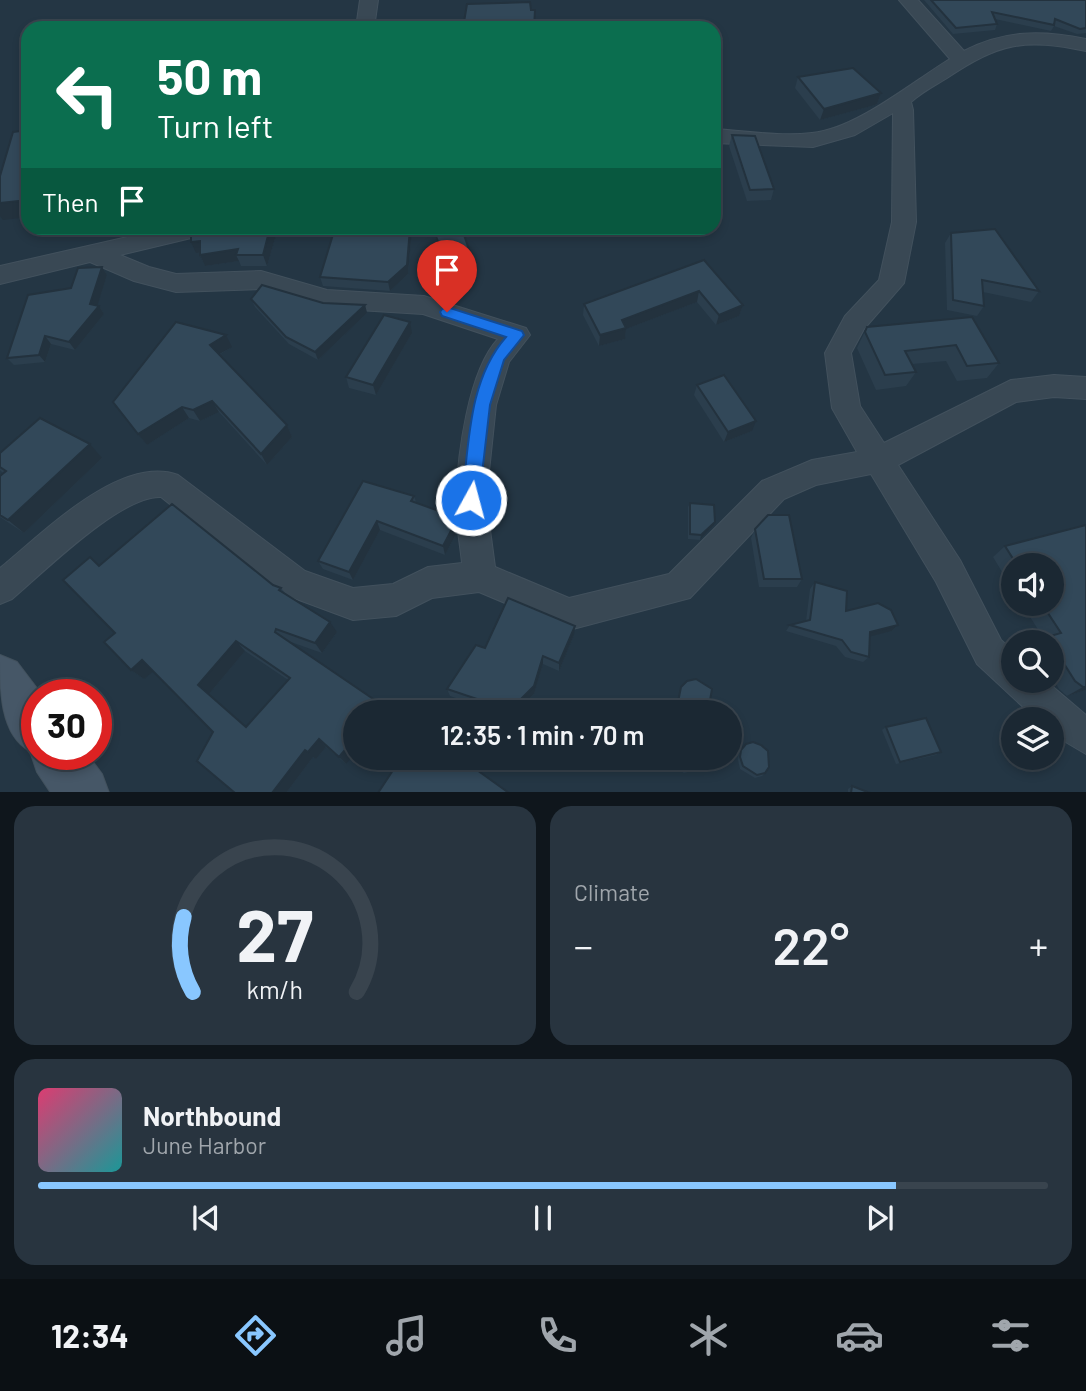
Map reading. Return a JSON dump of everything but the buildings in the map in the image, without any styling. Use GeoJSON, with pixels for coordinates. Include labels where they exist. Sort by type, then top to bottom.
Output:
{"type":"FeatureCollection","features":[{"type":"Feature","properties":{"kind":"main road"},"geometry":{"type":"LineString","coordinates":[[0,679],[21,707]]}},
{"type":"Feature","properties":{"kind":"main road"},"geometry":{"type":"LineString","coordinates":[[66,770],[82,792]]}},
{"type":"Feature","properties":{"kind":"street"},"geometry":{"type":"LineString","coordinates":[[366,21],[369,0]]}},
{"type":"Feature","properties":{"kind":"street"},"geometry":{"type":"LineString","coordinates":[[908,0],[961,60]]}},
{"type":"Feature","properties":{"kind":"street"},"geometry":{"type":"LineString","coordinates":[[721,136],[813,140],[848,131],[900,101],[918,84],[995,43],[1046,37],[1086,45]]}},
{"type":"Feature","properties":{"kind":"street"},"geometry":{"type":"LineString","coordinates":[[900,101],[903,110],[904,222],[891,283],[854,323],[838,354],[846,408],[948,571],[989,652],[1001,663]]}},
{"type":"Feature","properties":{"kind":"street"},"geometry":{"type":"LineString","coordinates":[[0,275],[169,235]]}},
{"type":"Feature","properties":{"kind":"street"},"geometry":{"type":"LineString","coordinates":[[91,253],[142,275],[176,283],[261,280],[326,299],[424,305],[517,335],[497,357],[482,405],[471,500],[480,576]]}},
{"type":"Feature","properties":{"kind":"street"},"geometry":{"type":"LineString","coordinates":[[0,588],[102,505],[148,483],[167,484],[295,583],[353,604],[396,600],[428,583],[480,576],[569,614],[678,587],[773,490],[811,473],[880,460],[1011,391],[1054,386],[1086,388]]}},
{"type":"Feature","properties":{"kind":"street"},"geometry":{"type":"LineString","coordinates":[[1033,693],[1071,727],[1086,736]]}},
{"type":"Feature","properties":{"kind":"route"},"geometry":{"type":"LineString","coordinates":[[447,312],[517,335],[497,357],[482,405],[471,500]]}}]}
